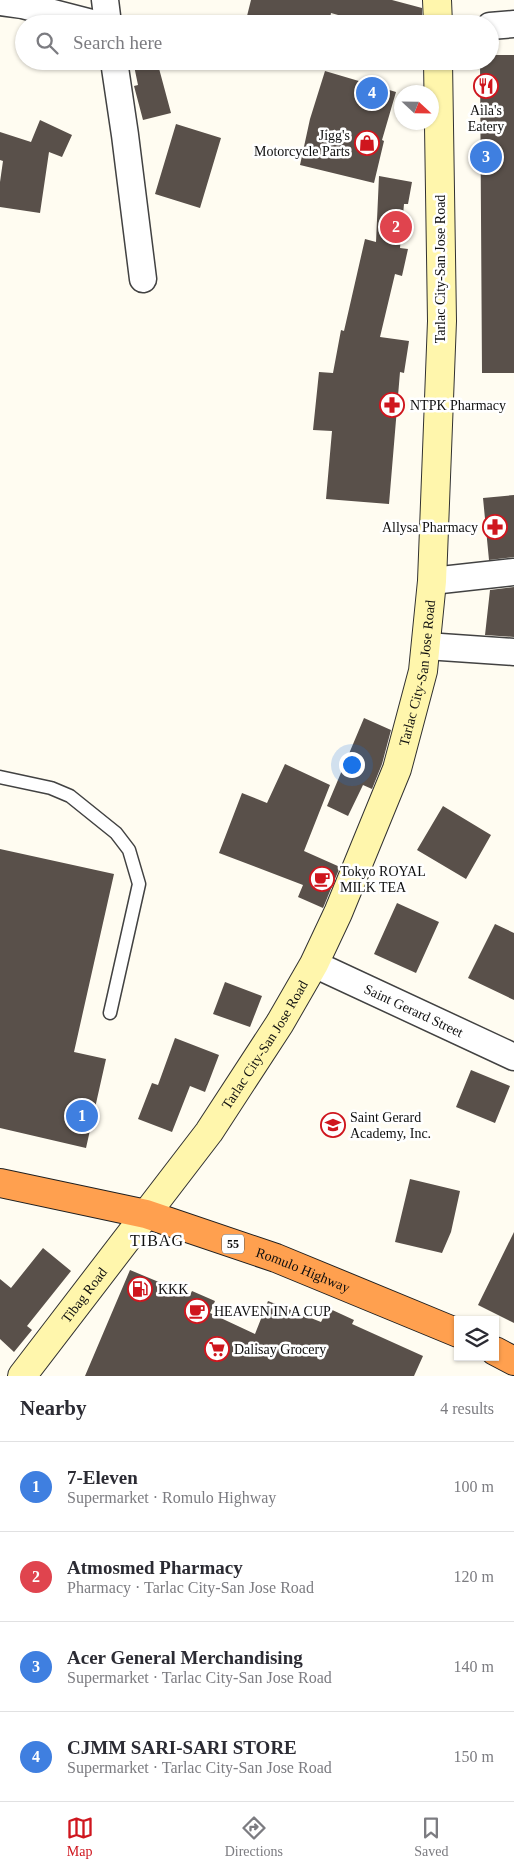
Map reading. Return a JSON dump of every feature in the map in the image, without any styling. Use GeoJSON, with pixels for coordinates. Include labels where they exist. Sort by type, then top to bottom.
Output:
{"type":"FeatureCollection","features":[{"type":"Feature","properties":{"kind":"highway","name":"Romulo Highway"},"geometry":{"type":"LineString","coordinates":[[0,1183],[146,1214],[276,1258],[454,1332]]}},
{"type":"Feature","properties":{"kind":"highway"},"geometry":{"type":"LineString","coordinates":[[499,1353],[514,1361]]}},
{"type":"Feature","properties":{"kind":"main road"},"geometry":{"type":"LineString","coordinates":[[437,0],[438,15]]}},
{"type":"Feature","properties":{"kind":"main road","name":"Tarlac City-San Jose Road"},"geometry":{"type":"LineString","coordinates":[[146,1214],[209,1132],[280,1023],[314,964],[338,912],[397,768],[423,670],[432,581],[442,322],[438,70]]}},
{"type":"Feature","properties":{"kind":"main road","name":"Tibag Road"},"geometry":{"type":"LineString","coordinates":[[22,1376],[146,1214]]}},
{"type":"Feature","properties":{"kind":"street"},"geometry":{"type":"LineString","coordinates":[[105,0],[107,15]]}},
{"type":"Feature","properties":{"kind":"street"},"geometry":{"type":"LineString","coordinates":[[0,2],[22,5],[61,15]]}},
{"type":"Feature","properties":{"kind":"street"},"geometry":{"type":"LineString","coordinates":[[499,25],[514,24]]}},
{"type":"Feature","properties":{"kind":"street"},"geometry":{"type":"LineString","coordinates":[[115,70],[143,279]]}},
{"type":"Feature","properties":{"kind":"street"},"geometry":{"type":"LineString","coordinates":[[432,581],[514,572]]}},
{"type":"Feature","properties":{"kind":"street"},"geometry":{"type":"LineString","coordinates":[[426,646],[514,652]]}},
{"type":"Feature","properties":{"kind":"street","name":"Saint Gerard Street"},"geometry":{"type":"LineString","coordinates":[[314,964],[514,1057]]}},
{"type":"Feature","properties":{"kind":"lane"},"geometry":{"type":"LineString","coordinates":[[0,777],[51,788],[70,796],[116,834],[129,850],[139,884],[110,1013]]}},
{"type":"Feature","properties":{"kind":"building"},"geometry":{"type":"Polygon","coordinates":[[[251,0],[392,0],[422,8],[422,15],[338,15],[331,13],[331,15],[247,15],[251,0]]]}},
{"type":"Feature","properties":{"kind":"building"},"geometry":{"type":"Polygon","coordinates":[[[499,55],[514,55],[514,373],[482,373],[480,70],[499,70],[499,55]]]}},
{"type":"Feature","properties":{"kind":"building"},"geometry":{"type":"Polygon","coordinates":[[[135,70],[159,70],[171,113],[143,120],[134,86],[138,85],[135,70]]]}},
{"type":"Feature","properties":{"kind":"building"},"geometry":{"type":"Polygon","coordinates":[[[325,71],[394,91],[394,99],[382,140],[384,141],[374,183],[300,165],[310,119],[325,71]]]}},
{"type":"Feature","properties":{"kind":"building"},"geometry":{"type":"Polygon","coordinates":[[[40,120],[72,135],[62,157],[49,152],[40,213],[0,207],[0,182],[3,161],[0,160],[0,132],[31,142],[40,120]]]}},
{"type":"Feature","properties":{"kind":"building"},"geometry":{"type":"Polygon","coordinates":[[[176,124],[221,138],[200,208],[155,194],[176,124]]]}},
{"type":"Feature","properties":{"kind":"building"},"geometry":{"type":"Polygon","coordinates":[[[379,176],[412,182],[408,204],[404,204],[400,248],[408,249],[402,276],[395,274],[380,337],[409,341],[404,373],[400,372],[389,504],[326,499],[332,431],[313,430],[319,372],[333,373],[341,330],[344,331],[365,239],[376,242],[379,176]]]}},
{"type":"Feature","properties":{"kind":"building"},"geometry":{"type":"Polygon","coordinates":[[[514,495],[514,557],[489,560],[483,498],[514,495]]]}},
{"type":"Feature","properties":{"kind":"building"},"geometry":{"type":"Polygon","coordinates":[[[514,587],[514,637],[485,635],[490,590],[514,587]]]}},
{"type":"Feature","properties":{"kind":"building"},"geometry":{"type":"Polygon","coordinates":[[[364,718],[391,730],[382,764],[372,789],[363,785],[348,816],[327,806],[364,718]]]}},
{"type":"Feature","properties":{"kind":"building"},"geometry":{"type":"Polygon","coordinates":[[[285,764],[330,785],[304,851],[340,867],[323,908],[298,897],[303,885],[219,853],[242,793],[267,803],[285,764]]]}},
{"type":"Feature","properties":{"kind":"building"},"geometry":{"type":"Polygon","coordinates":[[[443,806],[491,835],[466,879],[417,850],[443,806]]]}},
{"type":"Feature","properties":{"kind":"building"},"geometry":{"type":"Polygon","coordinates":[[[0,849],[114,874],[74,1052],[106,1059],[86,1148],[0,1128],[0,849]]]}},
{"type":"Feature","properties":{"kind":"building"},"geometry":{"type":"Polygon","coordinates":[[[397,903],[439,922],[416,973],[374,954],[397,903]]]}},
{"type":"Feature","properties":{"kind":"building"},"geometry":{"type":"Polygon","coordinates":[[[495,924],[514,933],[514,1000],[468,978],[495,924]]]}},
{"type":"Feature","properties":{"kind":"building"},"geometry":{"type":"Polygon","coordinates":[[[225,982],[262,996],[250,1027],[213,1014],[225,982]]]}},
{"type":"Feature","properties":{"kind":"building"},"geometry":{"type":"Polygon","coordinates":[[[175,1038],[219,1055],[205,1092],[190,1086],[172,1132],[138,1119],[152,1083],[158,1085],[175,1038]]]}},
{"type":"Feature","properties":{"kind":"building"},"geometry":{"type":"Polygon","coordinates":[[[471,1070],[510,1086],[495,1123],[456,1107],[471,1070]]]}},
{"type":"Feature","properties":{"kind":"building"},"geometry":{"type":"Polygon","coordinates":[[[410,1179],[460,1191],[451,1232],[442,1253],[395,1242],[410,1179]]]}},
{"type":"Feature","properties":{"kind":"building"},"geometry":{"type":"Polygon","coordinates":[[[514,1232],[514,1323],[478,1305],[514,1232]]]}},
{"type":"Feature","properties":{"kind":"building"},"geometry":{"type":"Polygon","coordinates":[[[43,1248],[71,1271],[27,1326],[32,1330],[14,1352],[0,1339],[0,1279],[11,1288],[43,1248]]]}},
{"type":"Feature","properties":{"kind":"building"},"geometry":{"type":"Polygon","coordinates":[[[130,1270],[190,1295],[192,1291],[215,1301],[210,1313],[255,1334],[268,1301],[321,1322],[328,1308],[354,1320],[352,1324],[423,1356],[414,1376],[85,1376],[130,1270]]]}},
{"type":"Feature","properties":{"kind":"place","name":"Aila's Eatery"},"geometry":{"type":"Point","coordinates":[486,86]}},
{"type":"Feature","properties":{"kind":"place","name":"CJMM SARI-SARI STORE"},"geometry":{"type":"Point","coordinates":[372,93]}},
{"type":"Feature","properties":{"kind":"place","name":"Jigg's Motorcycle Parts"},"geometry":{"type":"Point","coordinates":[367,143]}},
{"type":"Feature","properties":{"kind":"place","name":"Acer General Merchandising"},"geometry":{"type":"Point","coordinates":[486,157]}},
{"type":"Feature","properties":{"kind":"place","name":"Atmosmed Pharmacy"},"geometry":{"type":"Point","coordinates":[396,227]}},
{"type":"Feature","properties":{"kind":"place","name":"NTPK Pharmacy"},"geometry":{"type":"Point","coordinates":[392,405]}},
{"type":"Feature","properties":{"kind":"place","name":"Allysa Pharmacy"},"geometry":{"type":"Point","coordinates":[495,527]}},
{"type":"Feature","properties":{"kind":"place","name":"Tokyo ROYAL MILK TEA"},"geometry":{"type":"Point","coordinates":[322,879]}},
{"type":"Feature","properties":{"kind":"place","name":"7-Eleven"},"geometry":{"type":"Point","coordinates":[82,1116]}},
{"type":"Feature","properties":{"kind":"place","name":"Saint Gerard Academy, Inc."},"geometry":{"type":"Point","coordinates":[333,1125]}},
{"type":"Feature","properties":{"kind":"place","name":"KKK"},"geometry":{"type":"Point","coordinates":[140,1289]}},
{"type":"Feature","properties":{"kind":"place","name":"HEAVEN IN A CUP"},"geometry":{"type":"Point","coordinates":[197,1311]}},
{"type":"Feature","properties":{"kind":"place","name":"Dalisay Grocery"},"geometry":{"type":"Point","coordinates":[217,1349]}},
{"type":"Feature","properties":{"kind":"district","name":"TIBAG"},"geometry":{"type":"Point","coordinates":[157,1240]}}]}
